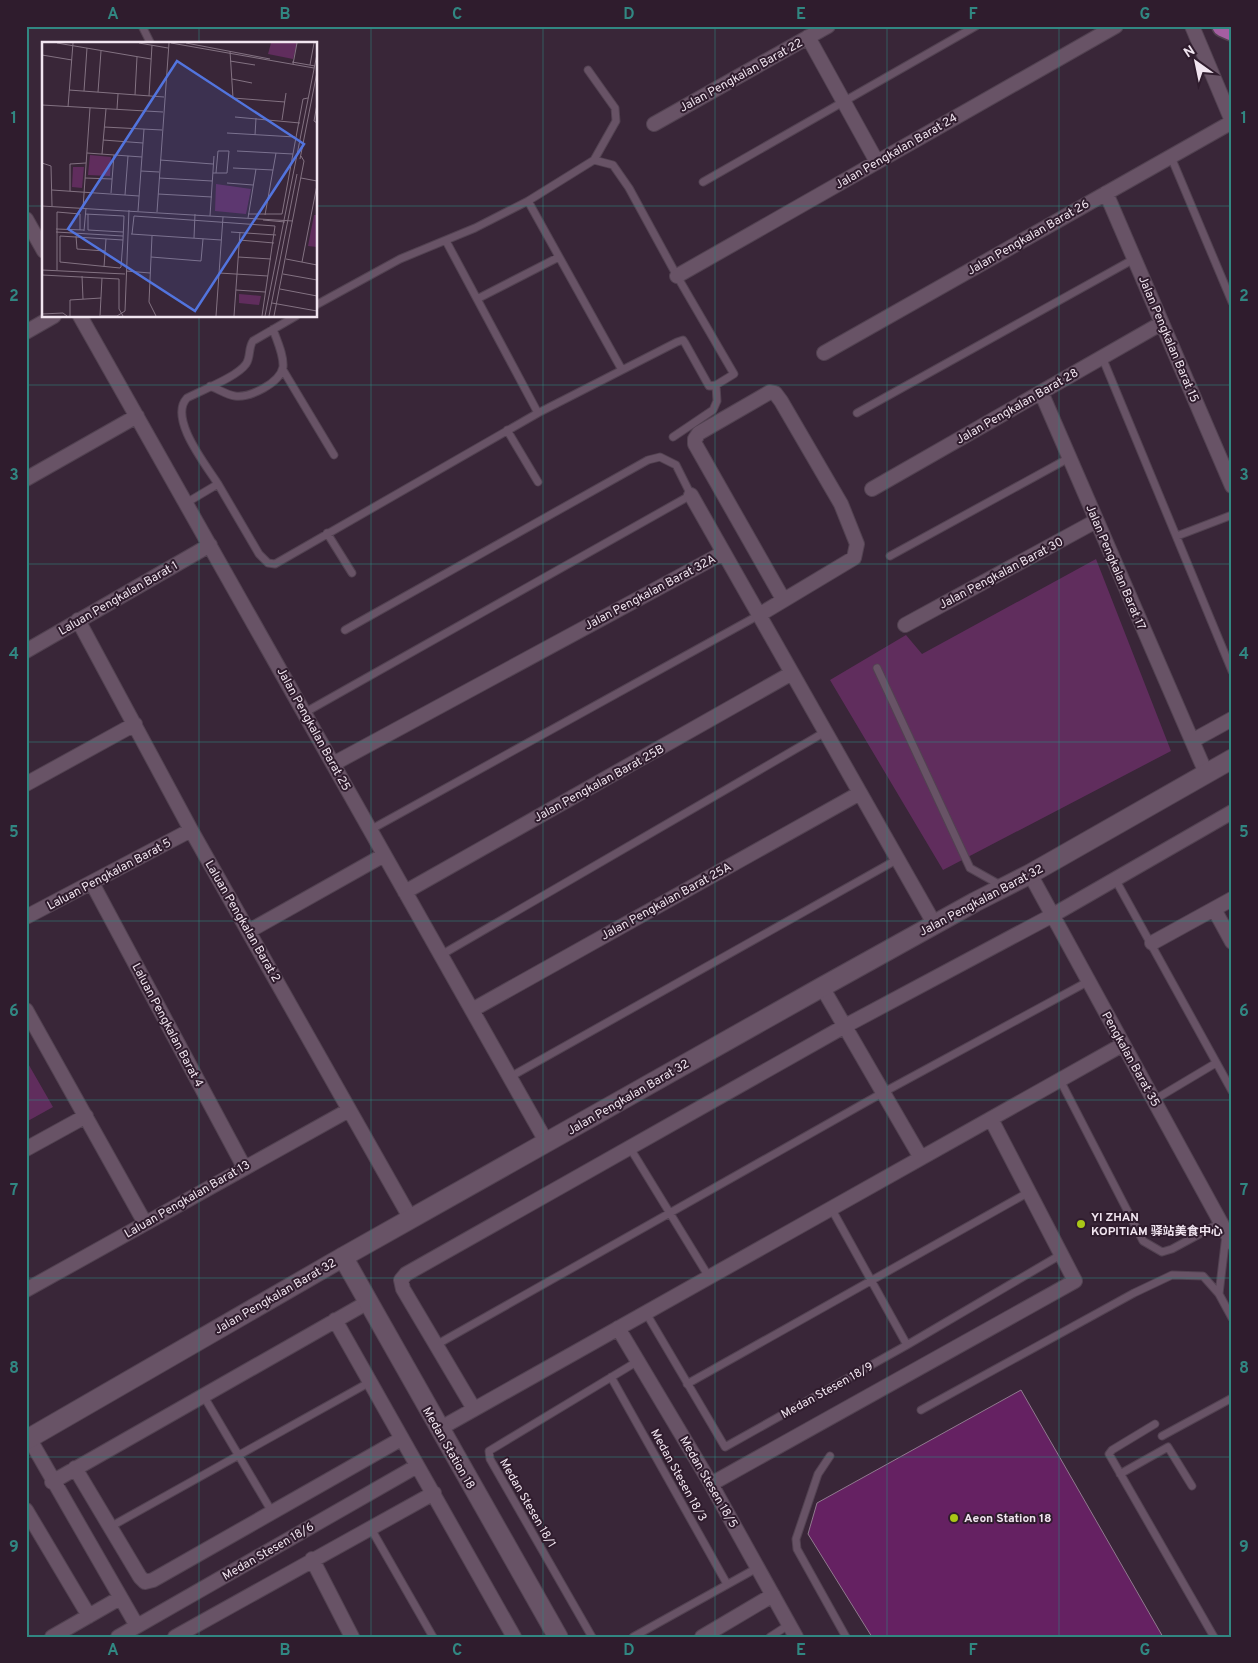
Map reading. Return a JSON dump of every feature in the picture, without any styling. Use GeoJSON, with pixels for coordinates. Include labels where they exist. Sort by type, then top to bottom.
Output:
{"type":"FeatureCollection","features":[{"type":"Feature","properties":{"kind":"main road"},"geometry":{"type":"LineString","coordinates":[[1223,26],[1232,30]]}},
{"type":"Feature","properties":{"kind":"street","name":"Jalan Pengkalan Barat 22"},"geometry":{"type":"LineString","coordinates":[[654,124],[828,26]]}},
{"type":"Feature","properties":{"kind":"street","name":"Jalan Pengkalan Barat 24"},"geometry":{"type":"LineString","coordinates":[[677,276],[1115,26]]}},
{"type":"Feature","properties":{"kind":"street"},"geometry":{"type":"LineString","coordinates":[[1192,26],[1232,121]]}},
{"type":"Feature","properties":{"kind":"street"},"geometry":{"type":"LineString","coordinates":[[808,37],[878,162]]}},
{"type":"Feature","properties":{"kind":"street","name":"Jalan Pengkalan Barat 26"},"geometry":{"type":"LineString","coordinates":[[824,353],[1232,121]]}},
{"type":"Feature","properties":{"kind":"street","name":"Jalan Pengkalan Barat 15"},"geometry":{"type":"LineString","coordinates":[[1106,193],[1232,486]]}},
{"type":"Feature","properties":{"kind":"street"},"geometry":{"type":"LineString","coordinates":[[26,219],[42,247]]}},
{"type":"Feature","properties":{"kind":"street"},"geometry":{"type":"LineString","coordinates":[[26,332],[50,318]]}},
{"type":"Feature","properties":{"kind":"street","name":"Jalan Pengkalan Barat 25"},"geometry":{"type":"LineString","coordinates":[[81,318],[547,1143]]}},
{"type":"Feature","properties":{"kind":"street","name":"Jalan Pengkalan Barat 28"},"geometry":{"type":"LineString","coordinates":[[872,489],[1162,323]]}},
{"type":"Feature","properties":{"kind":"street"},"geometry":{"type":"LineString","coordinates":[[759,615],[854,558],[857,544],[841,504],[781,401],[775,393],[770,392],[699,433],[695,439],[695,444],[783,599]]}},
{"type":"Feature","properties":{"kind":"street","name":"Jalan Pengkalan Barat 17"},"geometry":{"type":"LineString","coordinates":[[1041,392],[1206,773]]}},
{"type":"Feature","properties":{"kind":"street"},"geometry":{"type":"LineString","coordinates":[[26,479],[137,416]]}},
{"type":"Feature","properties":{"kind":"street"},"geometry":{"type":"LineString","coordinates":[[692,495],[723,553]]}},
{"type":"Feature","properties":{"kind":"street","name":"Jalan Pengkalan Barat 30"},"geometry":{"type":"LineString","coordinates":[[905,625],[1096,521]]}},
{"type":"Feature","properties":{"kind":"street","name":"Laluan Pengkalan Barat 1"},"geometry":{"type":"LineString","coordinates":[[26,651],[210,545]]}},
{"type":"Feature","properties":{"kind":"street","name":"Jalan Pengkalan Barat 32A"},"geometry":{"type":"LineString","coordinates":[[334,764],[723,553],[935,924]]}},
{"type":"Feature","properties":{"kind":"street","name":"Laluan Pengkalan Barat 2"},"geometry":{"type":"LineString","coordinates":[[78,620],[191,830],[411,1219]]}},
{"type":"Feature","properties":{"kind":"street","name":"Jalan Pengkalan Barat 25B"},"geometry":{"type":"LineString","coordinates":[[405,892],[792,674]]}},
{"type":"Feature","properties":{"kind":"street"},"geometry":{"type":"LineString","coordinates":[[1192,742],[1232,719]]}},
{"type":"Feature","properties":{"kind":"street"},"geometry":{"type":"LineString","coordinates":[[26,784],[135,724]]}},
{"type":"Feature","properties":{"kind":"street","name":"Jalan Pengkalan Barat 32"},"geometry":{"type":"LineString","coordinates":[[28,1439],[344,1257],[822,987],[1030,874],[1232,760]]}},
{"type":"Feature","properties":{"kind":"street","name":"Jalan Pengkalan Barat 25A"},"geometry":{"type":"LineString","coordinates":[[472,1010],[860,793]]}},
{"type":"Feature","properties":{"kind":"street"},"geometry":{"type":"LineString","coordinates":[[474,1409],[403,1289],[401,1280],[406,1274],[845,1026],[1053,915],[1232,812]]}},
{"type":"Feature","properties":{"kind":"street","name":"Laluan Pengkalan Barat 5"},"geometry":{"type":"LineString","coordinates":[[26,917],[191,830]]}},
{"type":"Feature","properties":{"kind":"street"},"geometry":{"type":"LineString","coordinates":[[248,931],[384,855]]}},
{"type":"Feature","properties":{"kind":"street","name":"Pengkalan Barat 35"},"geometry":{"type":"LineString","coordinates":[[1030,874],[1226,1233]]}},
{"type":"Feature","properties":{"kind":"street","name":"Laluan Pengkalan Barat 4"},"geometry":{"type":"LineString","coordinates":[[92,883],[244,1167]]}},
{"type":"Feature","properties":{"kind":"street"},"geometry":{"type":"LineString","coordinates":[[1152,943],[1232,898]]}},
{"type":"Feature","properties":{"kind":"street"},"geometry":{"type":"LineString","coordinates":[[1214,909],[1232,942]]}},
{"type":"Feature","properties":{"kind":"street"},"geometry":{"type":"LineString","coordinates":[[822,987],[921,1158]]}},
{"type":"Feature","properties":{"kind":"street"},"geometry":{"type":"LineString","coordinates":[[26,1010],[145,1223]]}},
{"type":"Feature","properties":{"kind":"street"},"geometry":{"type":"LineString","coordinates":[[439,1429],[1122,1045]]}},
{"type":"Feature","properties":{"kind":"street","name":"Laluan Pengkalan Barat 13"},"geometry":{"type":"LineString","coordinates":[[26,1290],[349,1110]]}},
{"type":"Feature","properties":{"kind":"street"},"geometry":{"type":"LineString","coordinates":[[26,1149],[86,1116]]}},
{"type":"Feature","properties":{"kind":"street"},"geometry":{"type":"LineString","coordinates":[[990,1119],[1062,1254]]}},
{"type":"Feature","properties":{"kind":"street","name":"Medan Stesen 18/9"},"geometry":{"type":"LineString","coordinates":[[711,1484],[1075,1281],[1062,1254]]}},
{"type":"Feature","properties":{"kind":"street","name":"Medan Station 18"},"geometry":{"type":"LineString","coordinates":[[344,1257],[439,1429],[558,1637]]}},
{"type":"Feature","properties":{"kind":"street"},"geometry":{"type":"LineString","coordinates":[[52,1482],[368,1302]]}},
{"type":"Feature","properties":{"kind":"street"},"geometry":{"type":"LineString","coordinates":[[336,1320],[401,1439],[434,1493],[514,1637]]}},
{"type":"Feature","properties":{"kind":"street","name":"Medan Stesen 18/5"},"geometry":{"type":"LineString","coordinates":[[618,1328],[711,1484],[796,1637]]}},
{"type":"Feature","properties":{"kind":"street"},"geometry":{"type":"LineString","coordinates":[[28,1439],[137,1626]]}},
{"type":"Feature","properties":{"kind":"street"},"geometry":{"type":"LineString","coordinates":[[75,1468],[140,1577],[146,1582],[401,1439]]}},
{"type":"Feature","properties":{"kind":"street","name":"Medan Stesen 18/6"},"geometry":{"type":"LineString","coordinates":[[118,1637],[417,1466]]}},
{"type":"Feature","properties":{"kind":"street"},"geometry":{"type":"LineString","coordinates":[[175,1637],[312,1559],[434,1493]]}},
{"type":"Feature","properties":{"kind":"street"},"geometry":{"type":"LineString","coordinates":[[26,1510],[89,1616]]}},
{"type":"Feature","properties":{"kind":"street"},"geometry":{"type":"LineString","coordinates":[[312,1559],[352,1637]]}},
{"type":"Feature","properties":{"kind":"street"},"geometry":{"type":"LineString","coordinates":[[702,1637],[773,1596]]}},
{"type":"Feature","properties":{"kind":"street"},"geometry":{"type":"LineString","coordinates":[[52,1637],[120,1598]]}},
{"type":"Feature","properties":{"kind":"lane"},"geometry":{"type":"LineString","coordinates":[[142,26],[150,42]]}},
{"type":"Feature","properties":{"kind":"lane"},"geometry":{"type":"LineString","coordinates":[[704,182],[976,26]]}},
{"type":"Feature","properties":{"kind":"lane"},"geometry":{"type":"LineString","coordinates":[[318,304],[400,259],[446,241],[528,201],[594,160],[616,121],[616,114],[615,108],[588,70]]}},
{"type":"Feature","properties":{"kind":"lane"},"geometry":{"type":"LineString","coordinates":[[1171,156],[1232,302]]}},
{"type":"Feature","properties":{"kind":"lane"},"geometry":{"type":"LineString","coordinates":[[292,318],[253,342],[250,345],[250,356],[241,370],[187,398],[181,404],[180,413],[189,437],[259,554],[271,564],[275,564],[538,413],[683,340],[709,386],[716,385],[734,374],[734,371],[677,276],[629,188],[612,165],[594,160]]}},
{"type":"Feature","properties":{"kind":"lane"},"geometry":{"type":"LineString","coordinates":[[528,201],[622,370]]}},
{"type":"Feature","properties":{"kind":"lane"},"geometry":{"type":"LineString","coordinates":[[446,241],[538,413]]}},
{"type":"Feature","properties":{"kind":"lane"},"geometry":{"type":"LineString","coordinates":[[477,299],[559,258]]}},
{"type":"Feature","properties":{"kind":"lane"},"geometry":{"type":"LineString","coordinates":[[857,413],[1134,259]]}},
{"type":"Feature","properties":{"kind":"lane"},"geometry":{"type":"LineString","coordinates":[[210,386],[234,396],[247,396],[272,382],[282,370],[283,358],[273,329]]}},
{"type":"Feature","properties":{"kind":"lane"},"geometry":{"type":"LineString","coordinates":[[1102,357],[1232,671]]}},
{"type":"Feature","properties":{"kind":"lane"},"geometry":{"type":"LineString","coordinates":[[282,370],[334,455]]}},
{"type":"Feature","properties":{"kind":"lane"},"geometry":{"type":"LineString","coordinates":[[673,437],[713,410],[717,401],[716,385]]}},
{"type":"Feature","properties":{"kind":"lane"},"geometry":{"type":"LineString","coordinates":[[507,430],[538,482]]}},
{"type":"Feature","properties":{"kind":"lane"},"geometry":{"type":"LineString","coordinates":[[304,712],[692,495],[676,465],[660,457],[648,460],[345,630]]}},
{"type":"Feature","properties":{"kind":"lane"},"geometry":{"type":"LineString","coordinates":[[890,556],[1069,458]]}},
{"type":"Feature","properties":{"kind":"lane"},"geometry":{"type":"LineString","coordinates":[[186,503],[218,484]]}},
{"type":"Feature","properties":{"kind":"lane"},"geometry":{"type":"LineString","coordinates":[[1176,536],[1232,515]]}},
{"type":"Feature","properties":{"kind":"lane"},"geometry":{"type":"LineString","coordinates":[[326,533],[352,573]]}},
{"type":"Feature","properties":{"kind":"lane"},"geometry":{"type":"LineString","coordinates":[[370,830],[759,615]]}},
{"type":"Feature","properties":{"kind":"lane"},"geometry":{"type":"LineString","coordinates":[[876,668],[970,868],[1004,887]]}},
{"type":"Feature","properties":{"kind":"lane"},"geometry":{"type":"LineString","coordinates":[[441,955],[825,732]]}},
{"type":"Feature","properties":{"kind":"lane"},"geometry":{"type":"LineString","coordinates":[[510,1077],[898,859]]}},
{"type":"Feature","properties":{"kind":"lane"},"geometry":{"type":"LineString","coordinates":[[1115,879],[1232,1091]]}},
{"type":"Feature","properties":{"kind":"lane"},"geometry":{"type":"LineString","coordinates":[[436,1345],[884,1092],[1089,981]]}},
{"type":"Feature","properties":{"kind":"lane"},"geometry":{"type":"LineString","coordinates":[[1154,1100],[1216,1063]]}},
{"type":"Feature","properties":{"kind":"lane"},"geometry":{"type":"LineString","coordinates":[[1060,1080],[1143,1241],[1162,1252],[1226,1233],[1219,1294]]}},
{"type":"Feature","properties":{"kind":"lane"},"geometry":{"type":"LineString","coordinates":[[630,1148],[671,1212],[709,1277]]}},
{"type":"Feature","properties":{"kind":"lane"},"geometry":{"type":"LineString","coordinates":[[687,1384],[1030,1192]]}},
{"type":"Feature","properties":{"kind":"lane"},"geometry":{"type":"LineString","coordinates":[[831,1208],[907,1346]]}},
{"type":"Feature","properties":{"kind":"lane","name":"Medan Stesen 18/9"},"geometry":{"type":"LineString","coordinates":[[646,1313],[725,1447],[907,1346],[1062,1254]]}},
{"type":"Feature","properties":{"kind":"lane"},"geometry":{"type":"LineString","coordinates":[[921,1410],[1094,1314],[1172,1275],[1203,1276],[1219,1294],[1232,1318]]}},
{"type":"Feature","properties":{"kind":"lane","name":"Medan Stesen 18/1"},"geometry":{"type":"LineString","coordinates":[[592,1637],[490,1459],[490,1451],[638,1361]]}},
{"type":"Feature","properties":{"kind":"lane","name":"Medan Stesen 18/3"},"geometry":{"type":"LineString","coordinates":[[611,1377],[726,1584]]}},
{"type":"Feature","properties":{"kind":"lane"},"geometry":{"type":"LineString","coordinates":[[110,1527],[370,1382]]}},
{"type":"Feature","properties":{"kind":"lane"},"geometry":{"type":"LineString","coordinates":[[203,1395],[272,1512]]}},
{"type":"Feature","properties":{"kind":"lane"},"geometry":{"type":"LineString","coordinates":[[1162,1436],[1232,1398]]}},
{"type":"Feature","properties":{"kind":"lane"},"geometry":{"type":"LineString","coordinates":[[1155,1424],[1109,1452],[1214,1637]]}},
{"type":"Feature","properties":{"kind":"lane"},"geometry":{"type":"LineString","coordinates":[[1120,1474],[1168,1447],[1192,1486]]}},
{"type":"Feature","properties":{"kind":"lane"},"geometry":{"type":"LineString","coordinates":[[830,1456],[818,1474],[796,1539],[798,1549],[846,1637]]}},
{"type":"Feature","properties":{"kind":"lane"},"geometry":{"type":"LineString","coordinates":[[370,1527],[433,1637]]}},
{"type":"Feature","properties":{"kind":"lane"},"geometry":{"type":"LineString","coordinates":[[633,1637],[756,1568]]}},
{"type":"Feature","properties":{"kind":"lane"},"geometry":{"type":"LineString","coordinates":[[770,1637],[790,1624]]}},
{"type":"Feature","properties":{"kind":"shaded area"},"geometry":{"type":"Polygon","coordinates":[[[1096,559],[1171,751],[943,870],[830,680],[906,635],[922,654],[1096,559]]]}},
{"type":"Feature","properties":{"kind":"shaded area"},"geometry":{"type":"Polygon","coordinates":[[[26,1060],[53,1107],[26,1122],[26,1060]]]}},
{"type":"Feature","properties":{"kind":"building","name":"Aeon Station 18"},"geometry":{"type":"Polygon","coordinates":[[[1021,1390],[1163,1637],[872,1637],[808,1534],[817,1503],[1021,1390]]]}},
{"type":"Feature","properties":{"kind":"place","name":"YI ZHAN KOPITIAM 驿站美食中心"},"geometry":{"type":"Point","coordinates":[1081,1224]}},
{"type":"Feature","properties":{"kind":"place","name":"Aeon Station 18"},"geometry":{"type":"Point","coordinates":[954,1518]}}]}
